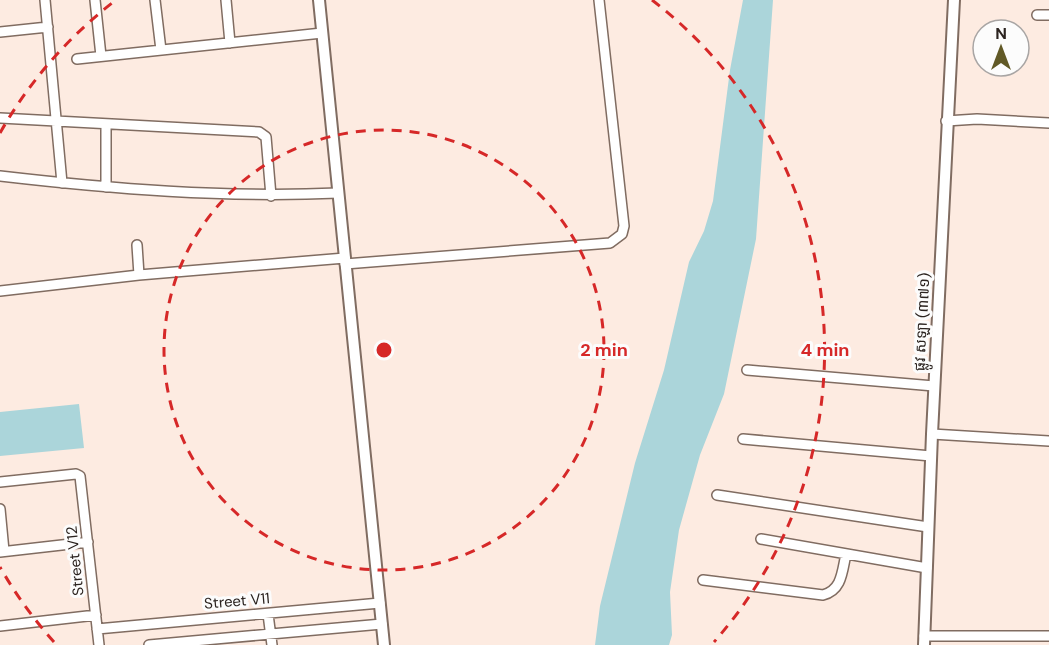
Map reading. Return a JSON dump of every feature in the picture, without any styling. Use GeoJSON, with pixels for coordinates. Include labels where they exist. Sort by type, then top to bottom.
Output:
{"type":"FeatureCollection","features":[{"type":"Feature","properties":{"kind":"street"},"geometry":{"type":"LineString","coordinates":[[45,0],[62,183]]}},
{"type":"Feature","properties":{"kind":"street"},"geometry":{"type":"LineString","coordinates":[[95,0],[101,56]]}},
{"type":"Feature","properties":{"kind":"street"},"geometry":{"type":"LineString","coordinates":[[155,0],[161,50]]}},
{"type":"Feature","properties":{"kind":"street"},"geometry":{"type":"LineString","coordinates":[[226,0],[230,43]]}},
{"type":"Feature","properties":{"kind":"street"},"geometry":{"type":"LineString","coordinates":[[318,0],[384,645]]}},
{"type":"Feature","properties":{"kind":"street"},"geometry":{"type":"LineString","coordinates":[[0,291],[139,275],[610,243],[616,240],[624,226],[599,0]]}},
{"type":"Feature","properties":{"kind":"street","name":"ផ្លូវ សឡា (៣៧១)"},"geometry":{"type":"LineString","coordinates":[[924,641],[946,121],[954,0]]}},
{"type":"Feature","properties":{"kind":"street"},"geometry":{"type":"LineString","coordinates":[[1038,15],[1049,15]]}},
{"type":"Feature","properties":{"kind":"street"},"geometry":{"type":"LineString","coordinates":[[0,32],[48,27]]}},
{"type":"Feature","properties":{"kind":"street"},"geometry":{"type":"LineString","coordinates":[[77,58],[322,33]]}},
{"type":"Feature","properties":{"kind":"street"},"geometry":{"type":"LineString","coordinates":[[0,118],[263,133],[271,196]]}},
{"type":"Feature","properties":{"kind":"street"},"geometry":{"type":"LineString","coordinates":[[946,121],[977,119],[1049,123]]}},
{"type":"Feature","properties":{"kind":"street"},"geometry":{"type":"LineString","coordinates":[[106,124],[106,187]]}},
{"type":"Feature","properties":{"kind":"street"},"geometry":{"type":"LineString","coordinates":[[0,176],[106,187],[271,196],[338,193]]}},
{"type":"Feature","properties":{"kind":"street"},"geometry":{"type":"LineString","coordinates":[[137,245],[139,275]]}},
{"type":"Feature","properties":{"kind":"street"},"geometry":{"type":"LineString","coordinates":[[747,370],[934,386]]}},
{"type":"Feature","properties":{"kind":"street"},"geometry":{"type":"LineString","coordinates":[[932,434],[1049,441]]}},
{"type":"Feature","properties":{"kind":"street"},"geometry":{"type":"LineString","coordinates":[[743,439],[931,456]]}},
{"type":"Feature","properties":{"kind":"street","name":"Street V12"},"geometry":{"type":"LineString","coordinates":[[0,482],[79,475],[99,645]]}},
{"type":"Feature","properties":{"kind":"street"},"geometry":{"type":"LineString","coordinates":[[717,495],[928,527]]}},
{"type":"Feature","properties":{"kind":"street"},"geometry":{"type":"LineString","coordinates":[[0,509],[2,551],[88,542]]}},
{"type":"Feature","properties":{"kind":"street"},"geometry":{"type":"LineString","coordinates":[[761,539],[927,568]]}},
{"type":"Feature","properties":{"kind":"street"},"geometry":{"type":"LineString","coordinates":[[703,580],[823,595],[832,593],[837,587],[846,554]]}},
{"type":"Feature","properties":{"kind":"street","name":"Street V11"},"geometry":{"type":"LineString","coordinates":[[97,629],[380,603]]}},
{"type":"Feature","properties":{"kind":"street"},"geometry":{"type":"LineString","coordinates":[[268,614],[272,645]]}},
{"type":"Feature","properties":{"kind":"street"},"geometry":{"type":"LineString","coordinates":[[0,626],[96,615]]}},
{"type":"Feature","properties":{"kind":"street"},"geometry":{"type":"LineString","coordinates":[[165,623],[166,644]]}},
{"type":"Feature","properties":{"kind":"street"},"geometry":{"type":"LineString","coordinates":[[149,645],[382,624]]}},
{"type":"Feature","properties":{"kind":"street"},"geometry":{"type":"LineString","coordinates":[[924,641],[1049,636]]}},
{"type":"Feature","properties":{"kind":"water"},"geometry":{"type":"Polygon","coordinates":[[[743,0],[773,0],[756,239],[724,394],[700,455],[679,530],[670,592],[672,635],[669,645],[595,645],[600,606],[635,463],[664,370],[689,262],[704,231],[713,201],[730,70],[743,0]]]}},
{"type":"Feature","properties":{"kind":"water"},"geometry":{"type":"Polygon","coordinates":[[[79,404],[84,448],[0,456],[0,412],[79,404]]]}}]}
